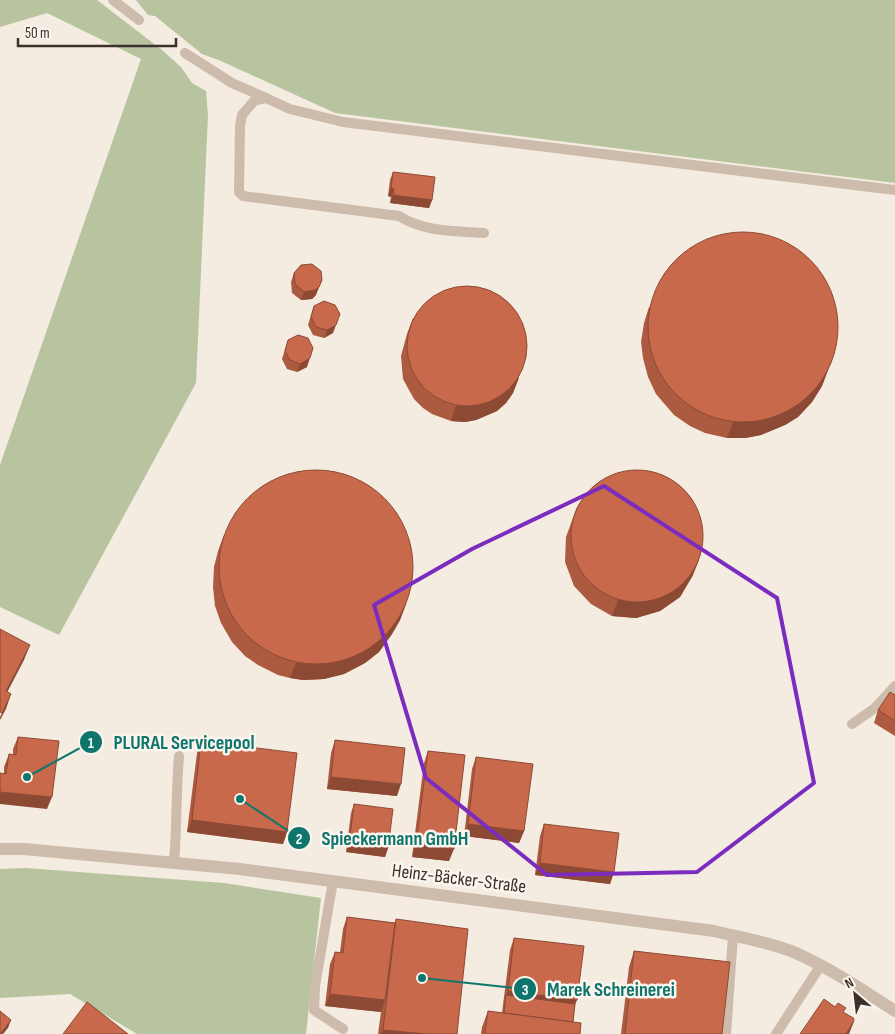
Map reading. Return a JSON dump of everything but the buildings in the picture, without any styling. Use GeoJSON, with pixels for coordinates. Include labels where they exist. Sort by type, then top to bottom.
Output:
{"type":"FeatureCollection","features":[{"type":"Feature","properties":{"kind":"street","name":"Heinz-Bäcker-Straße"},"geometry":{"type":"LineString","coordinates":[[0,850],[24,849],[240,869],[714,931],[770,944],[794,953],[821,965],[895,1011]]}},
{"type":"Feature","properties":{"kind":"lane"},"geometry":{"type":"LineString","coordinates":[[113,0],[139,20]]}},
{"type":"Feature","properties":{"kind":"lane"},"geometry":{"type":"LineString","coordinates":[[185,53],[232,83],[290,109],[344,122],[895,190]]}},
{"type":"Feature","properties":{"kind":"lane"},"geometry":{"type":"LineString","coordinates":[[266,98],[254,101],[242,115],[240,126],[240,192],[243,196],[399,216],[409,223],[427,228],[484,233]]}},
{"type":"Feature","properties":{"kind":"lane"},"geometry":{"type":"LineString","coordinates":[[852,724],[875,708],[895,686]]}},
{"type":"Feature","properties":{"kind":"lane"},"geometry":{"type":"LineString","coordinates":[[174,863],[177,831],[178,756]]}},
{"type":"Feature","properties":{"kind":"lane"},"geometry":{"type":"LineString","coordinates":[[332,881],[317,977],[314,1010],[343,1029]]}},
{"type":"Feature","properties":{"kind":"lane"},"geometry":{"type":"LineString","coordinates":[[726,1034],[733,936]]}},
{"type":"Feature","properties":{"kind":"lane"},"geometry":{"type":"LineString","coordinates":[[776,1034],[821,965]]}},
{"type":"Feature","properties":{"kind":"highlighted area"},"geometry":{"type":"Polygon","coordinates":[[[604,486],[777,598],[814,783],[697,872],[547,875],[426,778],[374,605],[472,549],[604,486]]]}},
{"type":"Feature","properties":{"kind":"green space"},"geometry":{"type":"Polygon","coordinates":[[[0,0],[97,0],[162,50],[181,67],[192,83],[206,91],[208,115],[196,383],[59,635],[0,607],[0,465],[141,59],[47,13],[0,27],[0,0]]]}},
{"type":"Feature","properties":{"kind":"green space"},"geometry":{"type":"Polygon","coordinates":[[[136,0],[895,0],[895,183],[335,113],[202,54],[155,16],[148,15],[136,0]]]}},
{"type":"Feature","properties":{"kind":"green space"},"geometry":{"type":"Polygon","coordinates":[[[26,868],[224,883],[321,898],[306,1034],[137,1034],[70,994],[0,998],[0,869],[26,868]]]}},
{"type":"Feature","properties":{"kind":"place","name":"PLURAL Servicepool"},"geometry":{"type":"Point","coordinates":[27,777]}},
{"type":"Feature","properties":{"kind":"place","name":"Spieckermann GmbH"},"geometry":{"type":"Point","coordinates":[240,799]}},
{"type":"Feature","properties":{"kind":"place","name":"Marek Schreinerei"},"geometry":{"type":"Point","coordinates":[422,978]}}]}
